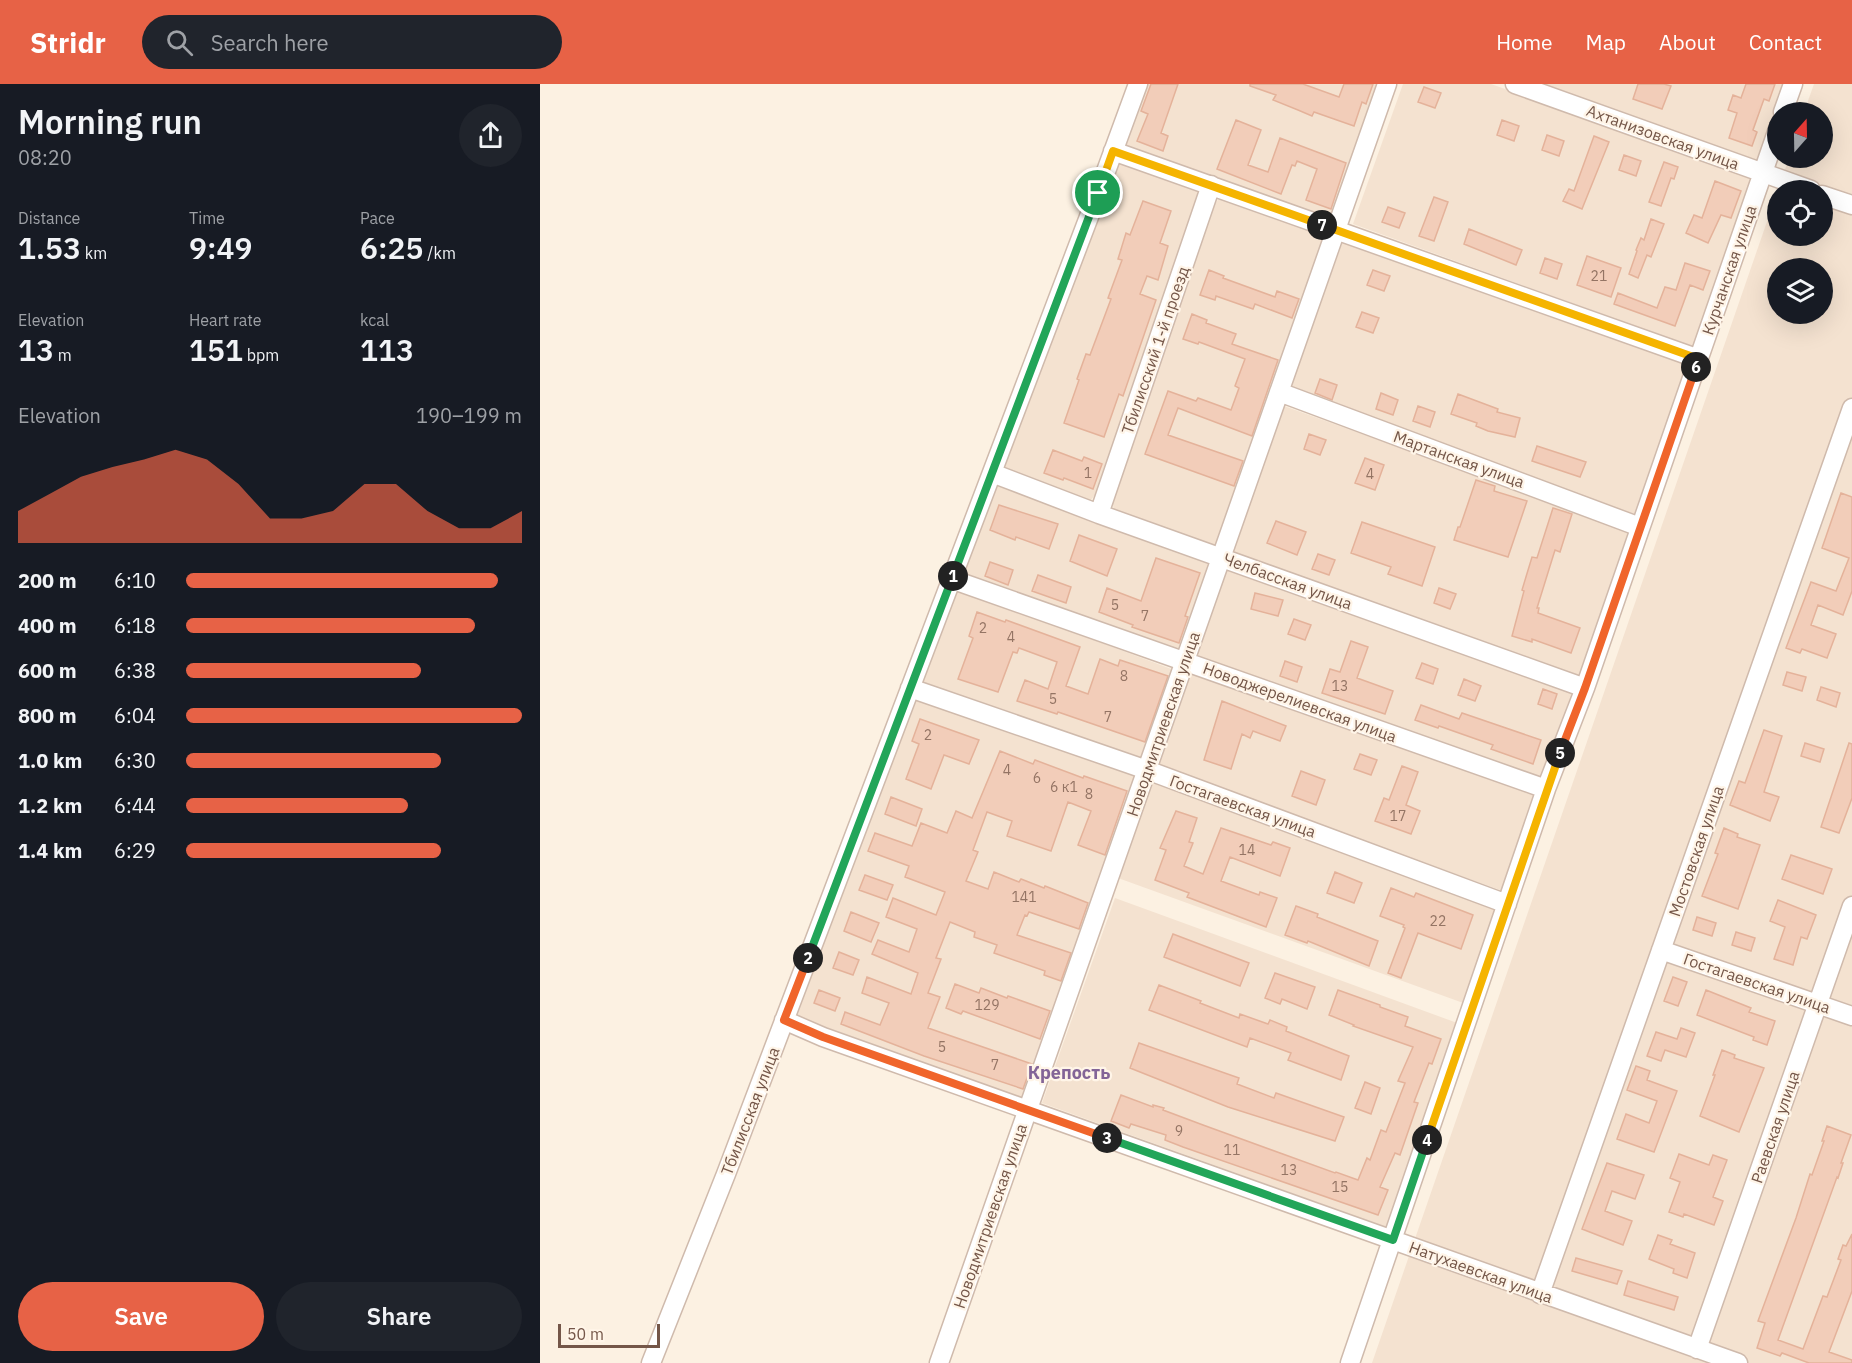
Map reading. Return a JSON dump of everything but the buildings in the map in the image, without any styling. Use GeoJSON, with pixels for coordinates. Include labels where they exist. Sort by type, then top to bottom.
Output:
{"type":"FeatureCollection","features":[{"type":"Feature","properties":{"kind":"street","name":"Тбилисская улица"},"geometry":{"type":"LineString","coordinates":[[651,1363],[992,473],[1137,84]]}},
{"type":"Feature","properties":{"kind":"street","name":"Новодмитриевская улица"},"geometry":{"type":"LineString","coordinates":[[939,1363],[1387,84]]}},
{"type":"Feature","properties":{"kind":"street","name":"Ахтанизовская улица"},"geometry":{"type":"LineString","coordinates":[[1515,84],[1782,180]]}},
{"type":"Feature","properties":{"kind":"street"},"geometry":{"type":"LineString","coordinates":[[1787,102],[1793,84]]}},
{"type":"Feature","properties":{"kind":"street"},"geometry":{"type":"LineString","coordinates":[[1113,151],[1699,359]]}},
{"type":"Feature","properties":{"kind":"street","name":"Курчанская улица"},"geometry":{"type":"LineString","coordinates":[[1350,1363],[1546,789],[1585,688],[1767,159]]}},
{"type":"Feature","properties":{"kind":"street","name":"Тбилисский 1-й проезд"},"geometry":{"type":"LineString","coordinates":[[1099,514],[1211,185]]}},
{"type":"Feature","properties":{"kind":"street"},"geometry":{"type":"LineString","coordinates":[[1833,199],[1852,205]]}},
{"type":"Feature","properties":{"kind":"street","name":"Мартанская улица"},"geometry":{"type":"LineString","coordinates":[[1279,392],[1640,526]]}},
{"type":"Feature","properties":{"kind":"street","name":"Мостовская улица"},"geometry":{"type":"LineString","coordinates":[[1540,1294],[1852,408]]}},
{"type":"Feature","properties":{"kind":"street","name":"Челбасская улица"},"geometry":{"type":"LineString","coordinates":[[992,473],[1099,514],[1585,688]]}},
{"type":"Feature","properties":{"kind":"street","name":"Новоджерелиевская улица"},"geometry":{"type":"LineString","coordinates":[[951,579],[1546,789]]}},
{"type":"Feature","properties":{"kind":"street","name":"Гостагаевская улица"},"geometry":{"type":"LineString","coordinates":[[910,688],[1147,770],[1507,904]]}},
{"type":"Feature","properties":{"kind":"street","name":"Раевская улица"},"geometry":{"type":"LineString","coordinates":[[1697,1349],[1852,906]]}},
{"type":"Feature","properties":{"kind":"street","name":"Гостагаевская улица"},"geometry":{"type":"LineString","coordinates":[[1661,950],[1852,1016]]}},
{"type":"Feature","properties":{"kind":"street","name":"Натухаевская улица"},"geometry":{"type":"LineString","coordinates":[[784,1020],[823,1037],[1738,1363]]}},
{"type":"Feature","properties":{"kind":"shaded area"},"geometry":{"type":"Polygon","coordinates":[[[1148,84],[1381,84],[1331,221],[1126,145],[1148,84]]]}},
{"type":"Feature","properties":{"kind":"shaded area"},"geometry":{"type":"Polygon","coordinates":[[[1403,84],[1491,84],[1755,179],[1694,347],[1353,224],[1403,84]]]}},
{"type":"Feature","properties":{"kind":"shaded area"},"geometry":{"type":"Polygon","coordinates":[[[1539,84],[1786,84],[1779,102],[1767,102],[1767,136],[1757,163],[1539,84]]]}},
{"type":"Feature","properties":{"kind":"shaded area"},"geometry":{"type":"Polygon","coordinates":[[[1814,84],[1852,84],[1852,1363],[1372,1363],[1767,222],[1767,246],[1833,246],[1833,180],[1781,180],[1786,168],[1833,168],[1833,102],[1808,102],[1814,84]]]}},
{"type":"Feature","properties":{"kind":"shaded area"},"geometry":{"type":"Polygon","coordinates":[[[1117,158],[1205,190],[1100,489],[1090,501],[1001,471],[1117,158]]]}},
{"type":"Feature","properties":{"kind":"shaded area"},"geometry":{"type":"Polygon","coordinates":[[[1222,195],[1331,236],[1218,548],[1114,511],[1111,492],[1208,212],[1222,195]]]}},
{"type":"Feature","properties":{"kind":"shaded area"},"geometry":{"type":"Polygon","coordinates":[[[1343,241],[1692,364],[1637,519],[1290,388],[1343,241]]]}},
{"type":"Feature","properties":{"kind":"shaded area"},"geometry":{"type":"Polygon","coordinates":[[[1284,406],[1634,532],[1581,680],[1231,554],[1284,406]]]}},
{"type":"Feature","properties":{"kind":"shaded area"},"geometry":{"type":"Polygon","coordinates":[[[999,483],[1213,559],[1181,654],[958,576],[989,492],[999,483]]]}},
{"type":"Feature","properties":{"kind":"shaded area"},"geometry":{"type":"Polygon","coordinates":[[[1227,567],[1574,689],[1542,777],[1196,658],[1227,567]]]}},
{"type":"Feature","properties":{"kind":"shaded area"},"geometry":{"type":"Polygon","coordinates":[[[957,589],[1174,670],[1142,763],[918,684],[957,589]]]}},
{"type":"Feature","properties":{"kind":"shaded area"},"geometry":{"type":"Polygon","coordinates":[[[1192,671],[1537,796],[1503,891],[1158,767],[1192,671]]]}},
{"type":"Feature","properties":{"kind":"shaded area"},"geometry":{"type":"Polygon","coordinates":[[[916,698],[1139,775],[1025,1099],[795,1016],[916,698]]]}},
{"type":"Feature","properties":{"kind":"shaded area"},"geometry":{"type":"Polygon","coordinates":[[[1153,780],[1499,907],[1466,1004],[1118,878],[1153,780]]]}},
{"type":"Feature","properties":{"kind":"shaded area"},"geometry":{"type":"Polygon","coordinates":[[[1115,898],[1460,1024],[1386,1227],[1042,1103],[1115,898]]]}},
{"type":"Feature","properties":{"kind":"district","name":"Крепость"},"geometry":{"type":"Point","coordinates":[1069,1072]}},
{"type":"Feature","properties":{"kind":"route"},"geometry":{"type":"LineString","coordinates":[[1113,151],[1699,359],[1585,688],[1546,789],[1393,1240],[823,1037],[784,1020],[1098,193],[1113,151]]}}]}
